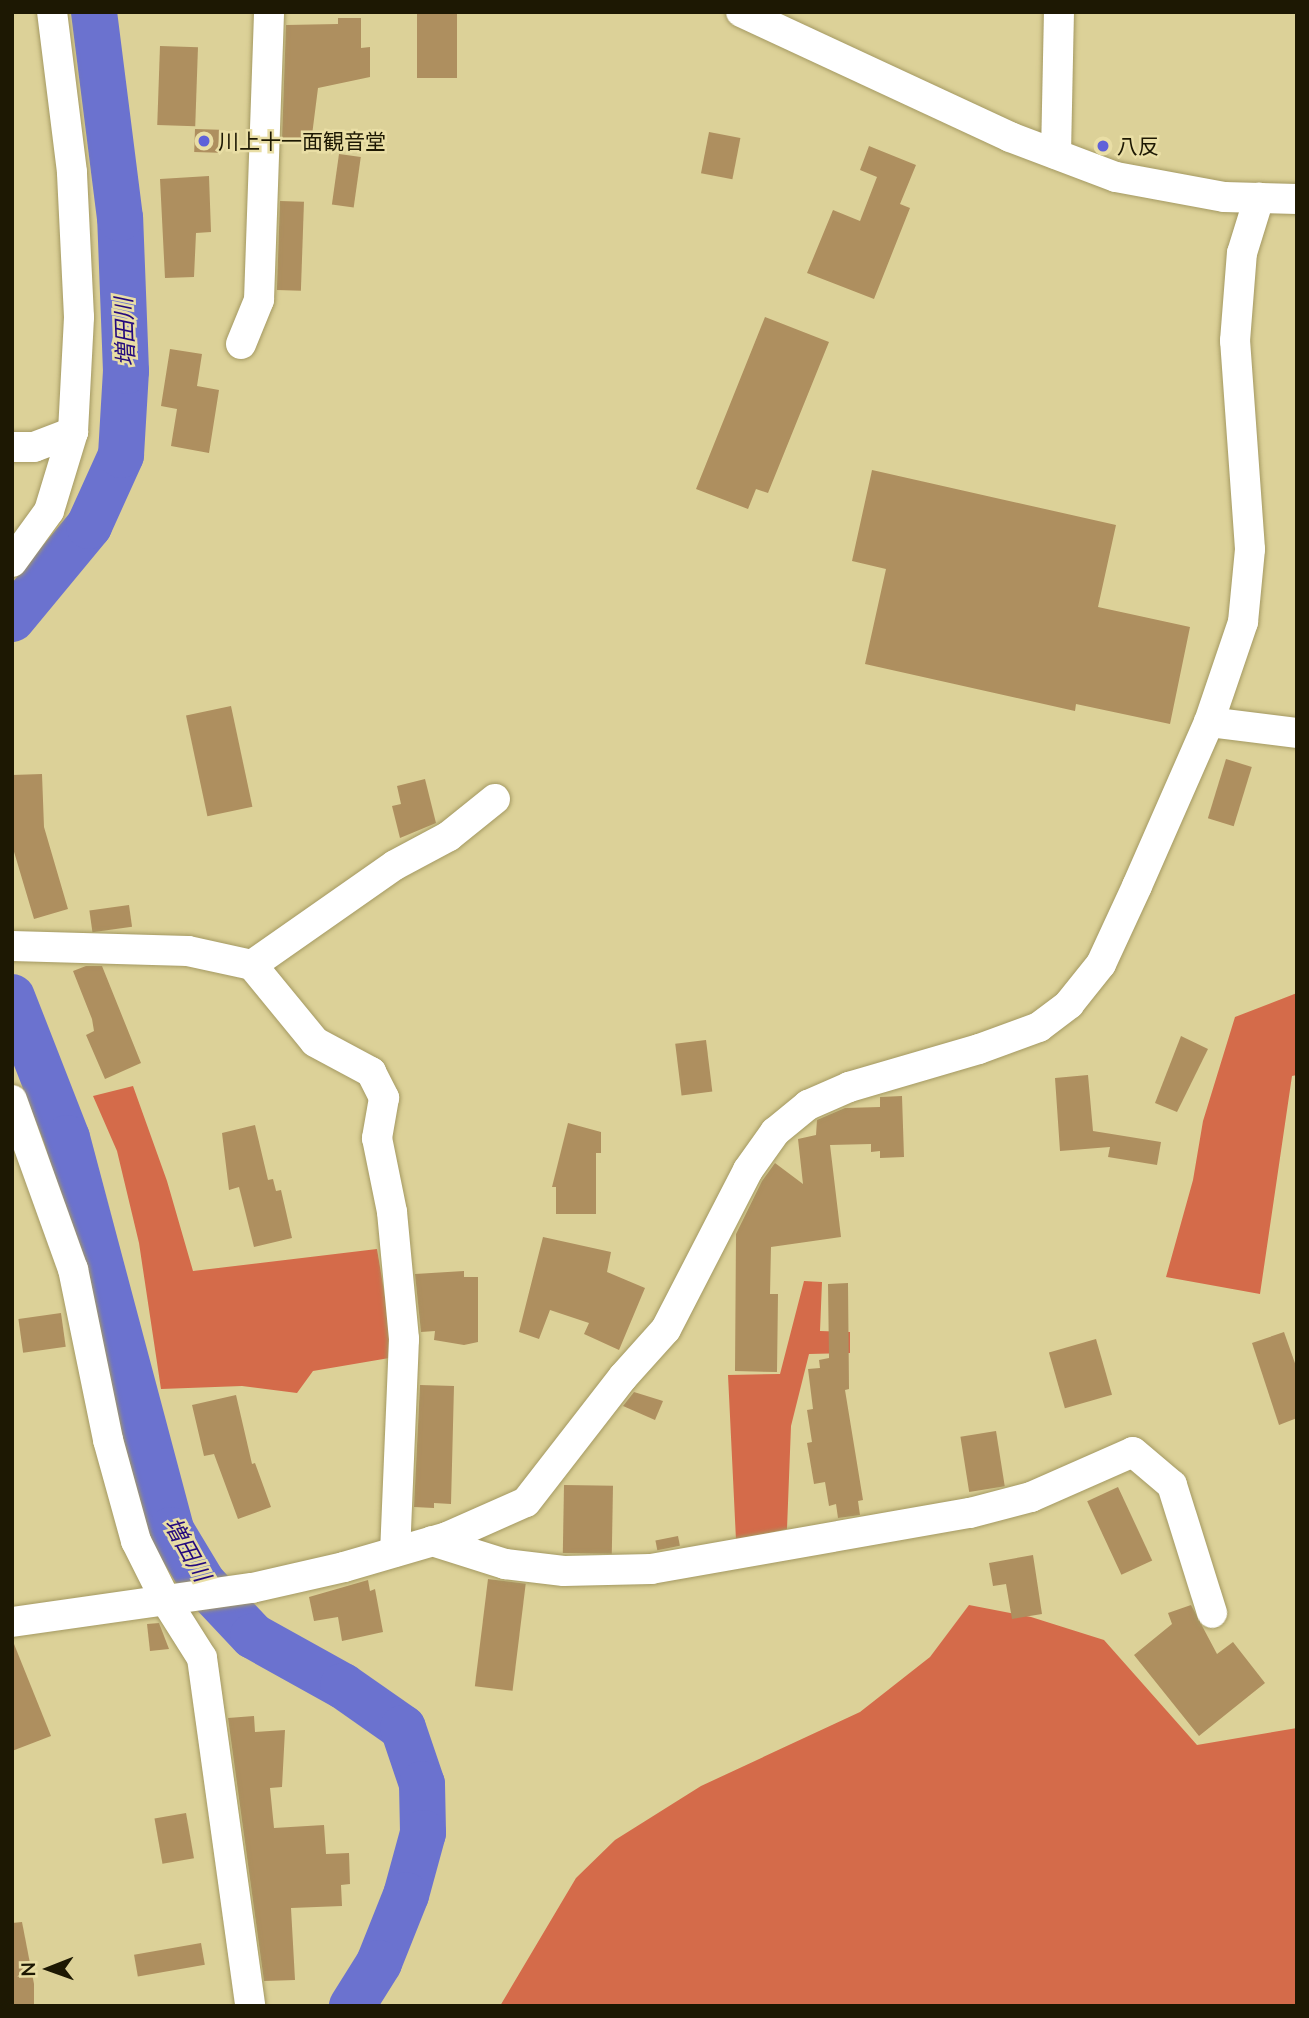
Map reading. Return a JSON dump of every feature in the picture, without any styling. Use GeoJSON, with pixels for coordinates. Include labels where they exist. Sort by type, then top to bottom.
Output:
{"type":"FeatureCollection","features":[{"type":"Feature","properties":{"kind":"street"},"geometry":{"type":"LineString","coordinates":[[12,562],[49,511],[73,432],[79,317],[72,173],[52,12]]}},
{"type":"Feature","properties":{"kind":"street"},"geometry":{"type":"LineString","coordinates":[[241,344],[259,300],[269,12]]}},
{"type":"Feature","properties":{"kind":"street"},"geometry":{"type":"LineString","coordinates":[[741,12],[1056,154],[1116,177],[1175,191],[1297,199]]}},
{"type":"Feature","properties":{"kind":"street"},"geometry":{"type":"LineString","coordinates":[[1056,154],[1059,12]]}},
{"type":"Feature","properties":{"kind":"street"},"geometry":{"type":"LineString","coordinates":[[12,1622],[252,1588],[432,1541],[488,1522],[526,1502],[623,1377],[666,1329],[748,1170],[775,1132],[808,1105],[849,1087],[979,1049],[1039,1027],[1069,1004],[1101,964],[1209,722],[1243,622],[1250,549],[1235,341],[1242,253],[1259,198]]}},
{"type":"Feature","properties":{"kind":"street"},"geometry":{"type":"LineString","coordinates":[[12,447],[34,447],[73,432]]}},
{"type":"Feature","properties":{"kind":"street"},"geometry":{"type":"LineString","coordinates":[[1209,722],[1297,733]]}},
{"type":"Feature","properties":{"kind":"street"},"geometry":{"type":"LineString","coordinates":[[252,965],[395,865],[449,836],[495,799]]}},
{"type":"Feature","properties":{"kind":"street"},"geometry":{"type":"LineString","coordinates":[[21,945],[188,951],[252,965],[316,1042],[371,1072],[384,1098],[377,1138],[393,1212],[404,1339],[396,1552]]}},
{"type":"Feature","properties":{"kind":"street"},"geometry":{"type":"LineString","coordinates":[[12,1100],[73,1269],[108,1440],[136,1541],[174,1600],[202,1658],[250,2006]]}},
{"type":"Feature","properties":{"kind":"street"},"geometry":{"type":"LineString","coordinates":[[432,1541],[505,1564],[564,1571],[651,1569],[970,1513],[1031,1497],[1133,1452],[1172,1485],[1212,1613]]}},
{"type":"Feature","properties":{"kind":"shaded area"},"geometry":{"type":"Polygon","coordinates":[[[1297,993],[1297,1075],[1292,1076],[1260,1294],[1166,1277],[1193,1180],[1203,1121],[1235,1017],[1297,993]]]}},
{"type":"Feature","properties":{"kind":"shaded area"},"geometry":{"type":"Polygon","coordinates":[[[133,1086],[167,1181],[193,1271],[377,1249],[395,1357],[313,1371],[297,1393],[242,1386],[161,1389],[139,1243],[117,1151],[93,1096],[133,1086]]]}},
{"type":"Feature","properties":{"kind":"shaded area"},"geometry":{"type":"Polygon","coordinates":[[[804,1281],[822,1282],[820,1331],[850,1332],[850,1353],[809,1354],[791,1426],[787,1529],[736,1540],[728,1375],[780,1374],[804,1281]]]}},
{"type":"Feature","properties":{"kind":"shaded area"},"geometry":{"type":"Polygon","coordinates":[[[969,1605],[1031,1617],[1104,1640],[1197,1745],[1297,1728],[1297,2006],[500,2006],[576,1878],[615,1840],[701,1786],[860,1712],[930,1657],[969,1605]]]}},
{"type":"Feature","properties":{"kind":"building"},"geometry":{"type":"Polygon","coordinates":[[[417,12],[457,12],[457,78],[417,78],[417,12]]]}},
{"type":"Feature","properties":{"kind":"building"},"geometry":{"type":"Polygon","coordinates":[[[338,18],[361,18],[361,48],[370,47],[370,77],[318,88],[311,143],[282,139],[286,25],[338,24],[338,18]]]}},
{"type":"Feature","properties":{"kind":"building"},"geometry":{"type":"Polygon","coordinates":[[[160,46],[198,47],[195,126],[157,125],[160,46]]]}},
{"type":"Feature","properties":{"kind":"building"},"geometry":{"type":"Polygon","coordinates":[[[195,129],[219,130],[218,153],[194,152],[195,129]]]}},
{"type":"Feature","properties":{"kind":"building"},"geometry":{"type":"Polygon","coordinates":[[[709,132],[740,138],[732,179],[701,173],[709,132]]]}},
{"type":"Feature","properties":{"kind":"building"},"geometry":{"type":"Polygon","coordinates":[[[869,146],[916,165],[900,204],[910,208],[874,299],[807,273],[833,210],[860,221],[877,177],[860,170],[869,146]]]}},
{"type":"Feature","properties":{"kind":"building"},"geometry":{"type":"Polygon","coordinates":[[[339,154],[361,157],[354,208],[332,205],[339,154]]]}},
{"type":"Feature","properties":{"kind":"building"},"geometry":{"type":"Polygon","coordinates":[[[209,176],[211,232],[196,233],[194,277],[165,278],[160,179],[209,176]]]}},
{"type":"Feature","properties":{"kind":"building"},"geometry":{"type":"Polygon","coordinates":[[[280,201],[304,202],[301,291],[277,290],[280,201]]]}},
{"type":"Feature","properties":{"kind":"building"},"geometry":{"type":"Polygon","coordinates":[[[765,317],[829,342],[768,493],[756,489],[748,509],[696,489],[765,317]]]}},
{"type":"Feature","properties":{"kind":"building"},"geometry":{"type":"Polygon","coordinates":[[[170,349],[202,354],[197,386],[219,390],[209,453],[171,446],[177,409],[161,406],[170,349]]]}},
{"type":"Feature","properties":{"kind":"building"},"geometry":{"type":"Polygon","coordinates":[[[872,470],[1116,525],[1098,607],[1190,627],[1170,724],[1076,704],[1075,711],[865,664],[886,569],[852,561],[872,470]]]}},
{"type":"Feature","properties":{"kind":"building"},"geometry":{"type":"Polygon","coordinates":[[[231,706],[252,807],[207,816],[186,716],[231,706]]]}},
{"type":"Feature","properties":{"kind":"building"},"geometry":{"type":"Polygon","coordinates":[[[1226,759],[1252,767],[1234,826],[1208,818],[1226,759]]]}},
{"type":"Feature","properties":{"kind":"building"},"geometry":{"type":"Polygon","coordinates":[[[42,774],[44,827],[68,909],[34,919],[12,845],[12,775],[42,774]]]}},
{"type":"Feature","properties":{"kind":"building"},"geometry":{"type":"Polygon","coordinates":[[[425,779],[436,823],[400,838],[392,806],[401,804],[397,786],[425,779]]]}},
{"type":"Feature","properties":{"kind":"building"},"geometry":{"type":"Polygon","coordinates":[[[129,905],[132,927],[92,932],[89,911],[129,905]]]}},
{"type":"Feature","properties":{"kind":"building"},"geometry":{"type":"Polygon","coordinates":[[[86,966],[102,966],[141,1063],[105,1079],[86,1035],[94,1031],[92,1019],[73,971],[86,966]]]}},
{"type":"Feature","properties":{"kind":"building"},"geometry":{"type":"Polygon","coordinates":[[[1181,1036],[1208,1049],[1177,1112],[1155,1103],[1181,1036]]]}},
{"type":"Feature","properties":{"kind":"building"},"geometry":{"type":"Polygon","coordinates":[[[706,1040],[712,1092],[682,1095],[675,1044],[706,1040]]]}},
{"type":"Feature","properties":{"kind":"building"},"geometry":{"type":"Polygon","coordinates":[[[1088,1075],[1093,1131],[1161,1142],[1157,1165],[1108,1157],[1110,1147],[1060,1151],[1055,1078],[1088,1075]]]}},
{"type":"Feature","properties":{"kind":"building"},"geometry":{"type":"Polygon","coordinates":[[[902,1096],[904,1157],[880,1158],[880,1151],[871,1152],[871,1144],[830,1145],[841,1237],[771,1247],[770,1294],[778,1294],[777,1372],[735,1371],[736,1234],[762,1181],[775,1163],[803,1184],[798,1139],[816,1135],[817,1120],[845,1108],[880,1107],[880,1097],[902,1096]]]}},
{"type":"Feature","properties":{"kind":"building"},"geometry":{"type":"Polygon","coordinates":[[[568,1123],[601,1132],[601,1153],[596,1153],[596,1214],[556,1214],[556,1187],[552,1187],[568,1123]]]}},
{"type":"Feature","properties":{"kind":"building"},"geometry":{"type":"Polygon","coordinates":[[[255,1125],[268,1180],[273,1179],[276,1191],[281,1190],[292,1238],[254,1247],[239,1187],[229,1190],[222,1133],[255,1125]]]}},
{"type":"Feature","properties":{"kind":"building"},"geometry":{"type":"Polygon","coordinates":[[[543,1237],[611,1252],[607,1272],[645,1288],[619,1350],[584,1334],[589,1323],[550,1310],[539,1339],[519,1332],[543,1237]]]}},
{"type":"Feature","properties":{"kind":"building"},"geometry":{"type":"Polygon","coordinates":[[[464,1271],[464,1277],[478,1277],[478,1342],[464,1345],[434,1340],[435,1331],[421,1332],[415,1274],[464,1271]]]}},
{"type":"Feature","properties":{"kind":"building"},"geometry":{"type":"Polygon","coordinates":[[[848,1283],[849,1389],[845,1390],[863,1500],[858,1501],[860,1515],[838,1518],[836,1504],[829,1506],[825,1482],[814,1484],[807,1443],[812,1442],[807,1410],[813,1409],[808,1369],[820,1368],[819,1360],[829,1358],[828,1284],[848,1283]]]}},
{"type":"Feature","properties":{"kind":"building"},"geometry":{"type":"Polygon","coordinates":[[[61,1313],[66,1347],[23,1353],[18,1319],[61,1313]]]}},
{"type":"Feature","properties":{"kind":"building"},"geometry":{"type":"Polygon","coordinates":[[[1284,1332],[1297,1369],[1297,1418],[1279,1425],[1252,1343],[1284,1332]]]}},
{"type":"Feature","properties":{"kind":"building"},"geometry":{"type":"Polygon","coordinates":[[[1096,1339],[1112,1395],[1065,1408],[1049,1353],[1096,1339]]]}},
{"type":"Feature","properties":{"kind":"building"},"geometry":{"type":"Polygon","coordinates":[[[420,1385],[454,1386],[451,1504],[434,1503],[434,1508],[414,1507],[420,1385]]]}},
{"type":"Feature","properties":{"kind":"building"},"geometry":{"type":"Polygon","coordinates":[[[634,1392],[663,1401],[655,1420],[623,1406],[634,1392]]]}},
{"type":"Feature","properties":{"kind":"building"},"geometry":{"type":"Polygon","coordinates":[[[236,1395],[252,1464],[255,1463],[271,1507],[238,1519],[214,1454],[204,1456],[192,1405],[236,1395]]]}},
{"type":"Feature","properties":{"kind":"building"},"geometry":{"type":"Polygon","coordinates":[[[996,1431],[1005,1486],[969,1492],[960,1437],[996,1431]]]}},
{"type":"Feature","properties":{"kind":"building"},"geometry":{"type":"Polygon","coordinates":[[[564,1485],[613,1486],[612,1554],[563,1553],[564,1485]]]}},
{"type":"Feature","properties":{"kind":"building"},"geometry":{"type":"Polygon","coordinates":[[[1118,1487],[1152,1560],[1121,1575],[1087,1501],[1118,1487]]]}},
{"type":"Feature","properties":{"kind":"building"},"geometry":{"type":"Polygon","coordinates":[[[678,1536],[680,1546],[657,1550],[655,1540],[678,1536]]]}},
{"type":"Feature","properties":{"kind":"building"},"geometry":{"type":"Polygon","coordinates":[[[1033,1555],[1042,1614],[1012,1619],[1006,1584],[993,1586],[989,1563],[1033,1555]]]}},
{"type":"Feature","properties":{"kind":"building"},"geometry":{"type":"Polygon","coordinates":[[[488,1579],[526,1584],[513,1691],[475,1686],[488,1579]]]}},
{"type":"Feature","properties":{"kind":"building"},"geometry":{"type":"Polygon","coordinates":[[[368,1580],[370,1591],[375,1589],[383,1632],[342,1641],[338,1617],[314,1621],[309,1597],[368,1580]]]}},
{"type":"Feature","properties":{"kind":"building"},"geometry":{"type":"Polygon","coordinates":[[[1191,1605],[1217,1654],[1233,1642],[1265,1683],[1199,1736],[1134,1655],[1172,1624],[1168,1613],[1191,1605]]]}},
{"type":"Feature","properties":{"kind":"building"},"geometry":{"type":"Polygon","coordinates":[[[159,1623],[169,1649],[150,1651],[147,1624],[159,1623]]]}},
{"type":"Feature","properties":{"kind":"building"},"geometry":{"type":"Polygon","coordinates":[[[12,1639],[51,1736],[12,1751],[12,1639]]]}},
{"type":"Feature","properties":{"kind":"building"},"geometry":{"type":"Polygon","coordinates":[[[254,1716],[255,1732],[285,1730],[282,1787],[270,1788],[274,1828],[324,1825],[326,1854],[349,1853],[350,1884],[341,1885],[342,1906],[291,1908],[295,1980],[264,1981],[228,1718],[254,1716]]]}},
{"type":"Feature","properties":{"kind":"building"},"geometry":{"type":"Polygon","coordinates":[[[186,1813],[194,1858],[162,1864],[154,1819],[186,1813]]]}},
{"type":"Feature","properties":{"kind":"building"},"geometry":{"type":"Polygon","coordinates":[[[22,1922],[34,1984],[34,2006],[12,2006],[12,1923],[22,1922]]]}},
{"type":"Feature","properties":{"kind":"building"},"geometry":{"type":"Polygon","coordinates":[[[201,1943],[205,1965],[138,1976],[134,1955],[201,1943]]]}},
{"type":"Feature","properties":{"kind":"waterway","name":"増田川"},"geometry":{"type":"LineString","coordinates":[[12,619],[89,526],[121,455],[126,371],[120,218],[94,12]]}},
{"type":"Feature","properties":{"kind":"waterway","name":"増田川"},"geometry":{"type":"LineString","coordinates":[[12,997],[67,1138],[171,1530],[203,1583],[253,1636],[343,1686],[403,1728],[422,1784],[423,1833],[406,1895],[379,1963],[352,2006]]}},
{"type":"Feature","properties":{"kind":"place","name":"川上十一面観音堂"},"geometry":{"type":"Point","coordinates":[204,141]}},
{"type":"Feature","properties":{"kind":"place","name":"八反"},"geometry":{"type":"Point","coordinates":[1103,146]}}]}
